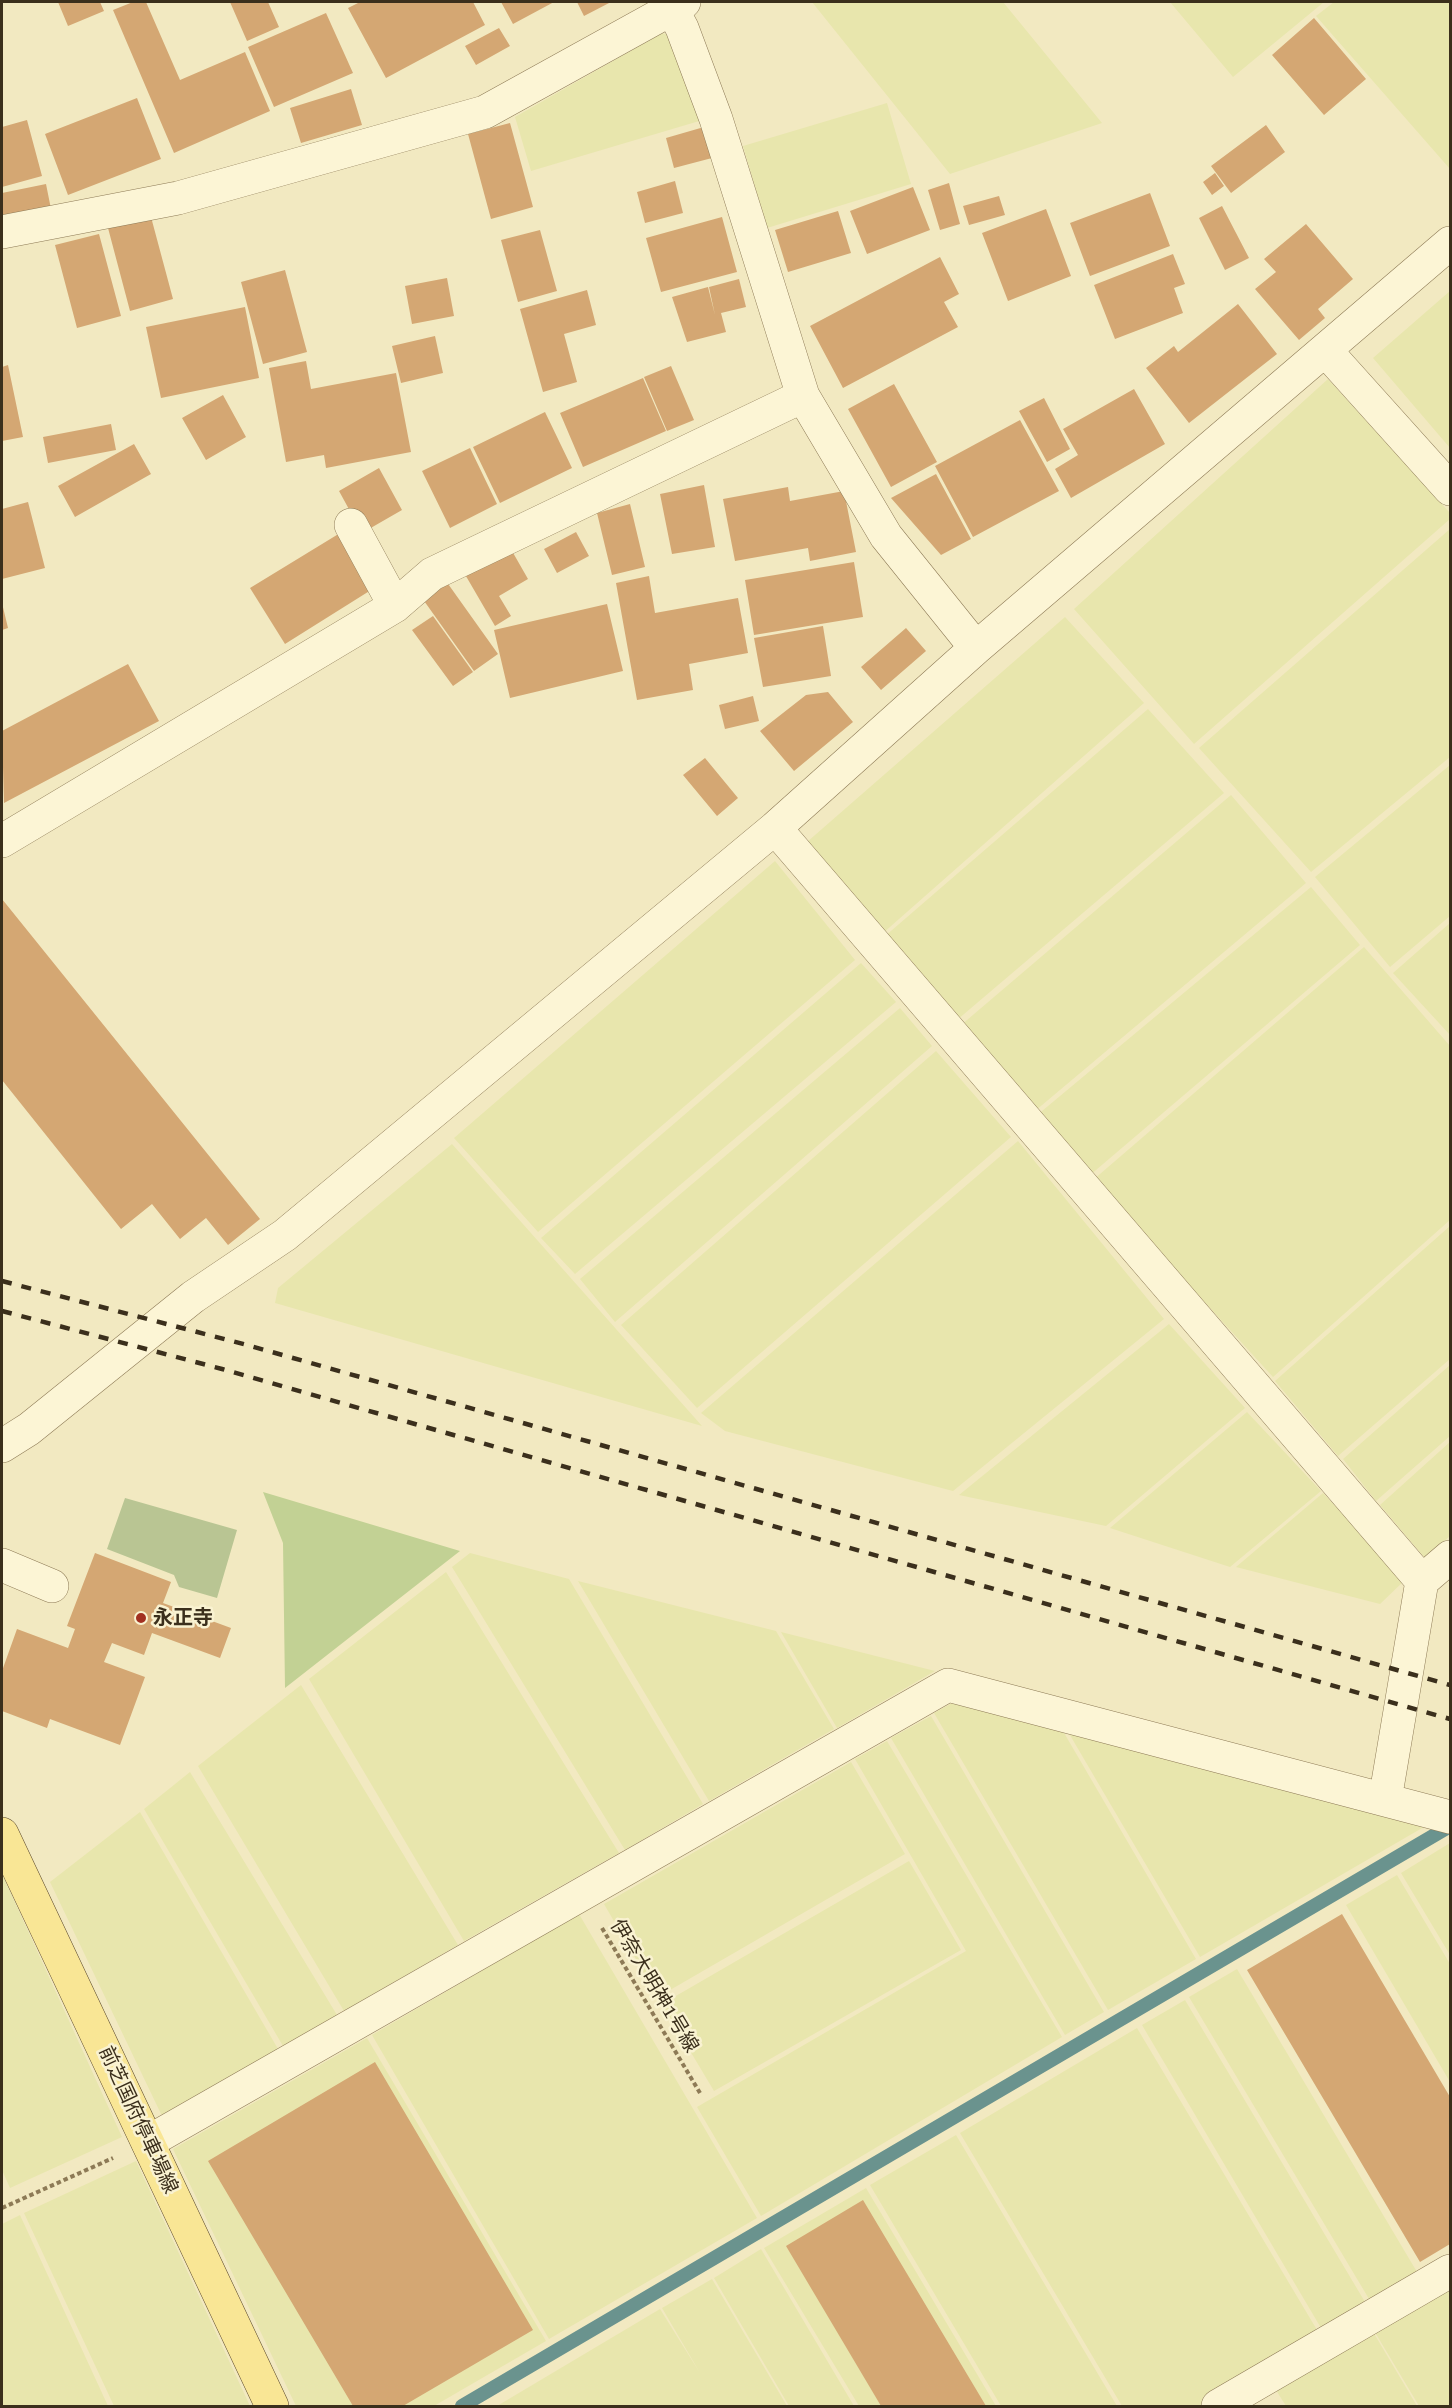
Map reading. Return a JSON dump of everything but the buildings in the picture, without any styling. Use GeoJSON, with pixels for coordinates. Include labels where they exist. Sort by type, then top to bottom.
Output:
{"type":"FeatureCollection","features":[{"type":"Feature","properties":{"kind":"main road","name":"前芝国府停車場線"},"geometry":{"type":"LineString","coordinates":[[2,1834],[272,2406]]}},
{"type":"Feature","properties":{"kind":"street"},"geometry":{"type":"LineString","coordinates":[[2,232],[178,198],[485,112],[674,4],[716,119],[803,396],[886,536],[976,648]]}},
{"type":"Feature","properties":{"kind":"street"},"geometry":{"type":"LineString","coordinates":[[2,1446],[29,1429],[193,1297],[285,1235],[775,828],[976,648],[1450,243]]}},
{"type":"Feature","properties":{"kind":"street"},"geometry":{"type":"LineString","coordinates":[[1326,351],[1450,489]]}},
{"type":"Feature","properties":{"kind":"street"},"geometry":{"type":"LineString","coordinates":[[2,840],[395,606],[432,574],[803,396]]}},
{"type":"Feature","properties":{"kind":"street"},"geometry":{"type":"LineString","coordinates":[[351,525],[395,606]]}},
{"type":"Feature","properties":{"kind":"street"},"geometry":{"type":"LineString","coordinates":[[775,828],[1422,1581]]}},
{"type":"Feature","properties":{"kind":"street"},"geometry":{"type":"LineString","coordinates":[[1385,1800],[1422,1581],[1450,1557]]}},
{"type":"Feature","properties":{"kind":"street"},"geometry":{"type":"LineString","coordinates":[[2,1565],[52,1586]]}},
{"type":"Feature","properties":{"kind":"street"},"geometry":{"type":"LineString","coordinates":[[148,2142],[948,1685],[1450,1817]]}},
{"type":"Feature","properties":{"kind":"street"},"geometry":{"type":"LineString","coordinates":[[1218,2406],[1269,2394],[1450,2271]]}},
{"type":"Feature","properties":{"kind":"path","name":"伊奈大明神1号線"},"geometry":{"type":"LineString","coordinates":[[581,1893],[700,2093]]}},
{"type":"Feature","properties":{"kind":"path"},"geometry":{"type":"LineString","coordinates":[[2,2208],[148,2142]]}},
{"type":"Feature","properties":{"kind":"shaded area"},"geometry":{"type":"Polygon","coordinates":[[[812,2],[1003,2],[1102,123],[950,174],[812,2]]]}},
{"type":"Feature","properties":{"kind":"shaded area"},"geometry":{"type":"Polygon","coordinates":[[[1170,2],[1324,2],[1233,77],[1170,2]]]}},
{"type":"Feature","properties":{"kind":"shaded area"},"geometry":{"type":"Polygon","coordinates":[[[1334,2],[1450,2],[1450,169],[1316,16],[1334,2]]]}},
{"type":"Feature","properties":{"kind":"shaded area"},"geometry":{"type":"Polygon","coordinates":[[[662,33],[674,37],[706,119],[531,171],[515,117],[662,33]]]}},
{"type":"Feature","properties":{"kind":"shaded area"},"geometry":{"type":"Polygon","coordinates":[[[887,103],[911,184],[767,228],[743,146],[887,103]]]}},
{"type":"Feature","properties":{"kind":"shaded area"},"geometry":{"type":"Polygon","coordinates":[[[1450,291],[1450,448],[1373,358],[1450,291]]]}},
{"type":"Feature","properties":{"kind":"shaded area"},"geometry":{"type":"Polygon","coordinates":[[[1328,379],[1450,513],[1450,519],[1194,744],[1074,609],[1328,379]]]}},
{"type":"Feature","properties":{"kind":"shaded area"},"geometry":{"type":"Polygon","coordinates":[[[1450,529],[1450,757],[1311,872],[1199,748],[1450,529]]]}},
{"type":"Feature","properties":{"kind":"shaded area"},"geometry":{"type":"Polygon","coordinates":[[[1065,617],[1144,703],[882,934],[807,842],[1065,617]]]}},
{"type":"Feature","properties":{"kind":"shaded area"},"geometry":{"type":"Polygon","coordinates":[[[1148,709],[1224,793],[957,1020],[884,937],[1148,709]]]}},
{"type":"Feature","properties":{"kind":"shaded area"},"geometry":{"type":"Polygon","coordinates":[[[1450,765],[1450,916],[1390,967],[1315,877],[1450,765]]]}},
{"type":"Feature","properties":{"kind":"shaded area"},"geometry":{"type":"Polygon","coordinates":[[[1231,795],[1306,883],[1035,1111],[960,1026],[1231,795]]]}},
{"type":"Feature","properties":{"kind":"shaded area"},"geometry":{"type":"Polygon","coordinates":[[[775,861],[855,960],[538,1232],[454,1138],[775,861]]]}},
{"type":"Feature","properties":{"kind":"shaded area"},"geometry":{"type":"Polygon","coordinates":[[[1311,887],[1360,945],[1089,1176],[1036,1116],[1311,887]]]}},
{"type":"Feature","properties":{"kind":"shaded area"},"geometry":{"type":"Polygon","coordinates":[[[1450,923],[1450,1035],[1393,973],[1450,923]]]}},
{"type":"Feature","properties":{"kind":"shaded area"},"geometry":{"type":"Polygon","coordinates":[[[1364,947],[1450,1046],[1450,1220],[1273,1377],[1093,1180],[1364,947]]]}},
{"type":"Feature","properties":{"kind":"shaded area"},"geometry":{"type":"Polygon","coordinates":[[[861,963],[896,1002],[575,1274],[541,1238],[861,963]]]}},
{"type":"Feature","properties":{"kind":"shaded area"},"geometry":{"type":"Polygon","coordinates":[[[900,1008],[932,1046],[615,1322],[580,1279],[900,1008]]]}},
{"type":"Feature","properties":{"kind":"shaded area"},"geometry":{"type":"Polygon","coordinates":[[[936,1051],[1011,1137],[697,1408],[621,1325],[936,1051]]]}},
{"type":"Feature","properties":{"kind":"shaded area"},"geometry":{"type":"Polygon","coordinates":[[[1018,1141],[1164,1319],[953,1491],[725,1431],[701,1413],[1018,1141]]]}},
{"type":"Feature","properties":{"kind":"shaded area"},"geometry":{"type":"Polygon","coordinates":[[[452,1144],[702,1426],[275,1303],[278,1288],[452,1144]]]}},
{"type":"Feature","properties":{"kind":"shaded area"},"geometry":{"type":"Polygon","coordinates":[[[1450,1226],[1450,1359],[1338,1456],[1275,1381],[1450,1226]]]}},
{"type":"Feature","properties":{"kind":"shaded area"},"geometry":{"type":"Polygon","coordinates":[[[1169,1324],[1245,1408],[1106,1526],[959,1495],[1169,1324]]]}},
{"type":"Feature","properties":{"kind":"shaded area"},"geometry":{"type":"Polygon","coordinates":[[[1450,1365],[1450,1436],[1376,1501],[1343,1459],[1450,1365]]]}},
{"type":"Feature","properties":{"kind":"shaded area"},"geometry":{"type":"Polygon","coordinates":[[[1247,1412],[1321,1491],[1230,1567],[1110,1528],[1247,1412]]]}},
{"type":"Feature","properties":{"kind":"shaded area"},"geometry":{"type":"Polygon","coordinates":[[[1450,1442],[1450,1536],[1425,1558],[1380,1505],[1450,1442]]]}},
{"type":"Feature","properties":{"kind":"shaded area"},"geometry":{"type":"Polygon","coordinates":[[[1323,1493],[1405,1580],[1380,1604],[1236,1567],[1323,1493]]]}},
{"type":"Feature","properties":{"kind":"shaded area"},"geometry":{"type":"Polygon","coordinates":[[[470,1553],[569,1579],[703,1804],[625,1850],[452,1567],[470,1553]]]}},
{"type":"Feature","properties":{"kind":"shaded area"},"geometry":{"type":"Polygon","coordinates":[[[446,1572],[619,1853],[464,1941],[309,1679],[446,1572]]]}},
{"type":"Feature","properties":{"kind":"shaded area"},"geometry":{"type":"Polygon","coordinates":[[[578,1581],[776,1631],[834,1729],[709,1801],[578,1581]]]}},
{"type":"Feature","properties":{"kind":"shaded area"},"geometry":{"type":"Polygon","coordinates":[[[781,1632],[935,1671],[837,1728],[781,1632]]]}},
{"type":"Feature","properties":{"kind":"shaded area"},"geometry":{"type":"Polygon","coordinates":[[[301,1685],[458,1945],[344,2011],[198,1766],[301,1685]]]}},
{"type":"Feature","properties":{"kind":"shaded area"},"geometry":{"type":"Polygon","coordinates":[[[952,1703],[1060,1726],[1196,1959],[1108,2010],[934,1713],[952,1703]]]}},
{"type":"Feature","properties":{"kind":"shaded area"},"geometry":{"type":"Polygon","coordinates":[[[931,1716],[1104,2012],[1065,2035],[891,1738],[931,1716]]]}},
{"type":"Feature","properties":{"kind":"shaded area"},"geometry":{"type":"Polygon","coordinates":[[[1067,1730],[1429,1824],[1200,1957],[1067,1730]]]}},
{"type":"Feature","properties":{"kind":"shaded area"},"geometry":{"type":"Polygon","coordinates":[[[887,1741],[1062,2037],[761,2216],[697,2107],[966,1951],[855,1759],[887,1741]]]}},
{"type":"Feature","properties":{"kind":"shaded area"},"geometry":{"type":"Polygon","coordinates":[[[851,1762],[905,1854],[658,1997],[604,1904],[851,1762]]]}},
{"type":"Feature","properties":{"kind":"shaded area"},"geometry":{"type":"Polygon","coordinates":[[[190,1772],[337,2015],[283,2046],[144,1809],[190,1772]]]}},
{"type":"Feature","properties":{"kind":"shaded area"},"geometry":{"type":"Polygon","coordinates":[[[140,1812],[278,2049],[162,2116],[50,1882],[140,1812]]]}},
{"type":"Feature","properties":{"kind":"shaded area"},"geometry":{"type":"Polygon","coordinates":[[[1450,1843],[1450,1955],[1401,1873],[1450,1843]]]}},
{"type":"Feature","properties":{"kind":"shaded area"},"geometry":{"type":"Polygon","coordinates":[[[909,1861],[961,1950],[714,2091],[662,2004],[909,1861]]]}},
{"type":"Feature","properties":{"kind":"shaded area"},"geometry":{"type":"Polygon","coordinates":[[[1397,1875],[1450,1964],[1450,2082],[1346,1905],[1397,1875]]]}},
{"type":"Feature","properties":{"kind":"shaded area"},"geometry":{"type":"Polygon","coordinates":[[[3,1876],[122,2137],[10,2188],[2,2170],[3,1876]]]}},
{"type":"Feature","properties":{"kind":"shaded area"},"geometry":{"type":"Polygon","coordinates":[[[579,1914],[757,2218],[549,2339],[372,2035],[579,1914]]]}},
{"type":"Feature","properties":{"kind":"shaded area"},"geometry":{"type":"Polygon","coordinates":[[[1237,1969],[1420,2277],[1372,2304],[1189,1997],[1237,1969]]]}},
{"type":"Feature","properties":{"kind":"shaded area"},"geometry":{"type":"Polygon","coordinates":[[[1185,2000],[1368,2307],[1324,2333],[1142,2025],[1185,2000]]]}},
{"type":"Feature","properties":{"kind":"shaded area"},"geometry":{"type":"Polygon","coordinates":[[[1137,2028],[1320,2335],[1199,2406],[1122,2406],[960,2133],[1137,2028]]]}},
{"type":"Feature","properties":{"kind":"shaded area"},"geometry":{"type":"Polygon","coordinates":[[[367,2038],[546,2341],[434,2406],[296,2406],[173,2149],[367,2038]]]}},
{"type":"Feature","properties":{"kind":"shaded area"},"geometry":{"type":"Polygon","coordinates":[[[956,2135],[1117,2406],[1001,2406],[870,2185],[956,2135]]]}},
{"type":"Feature","properties":{"kind":"shaded area"},"geometry":{"type":"Polygon","coordinates":[[[136,2161],[250,2406],[114,2406],[24,2213],[136,2161]]]}},
{"type":"Feature","properties":{"kind":"shaded area"},"geometry":{"type":"Polygon","coordinates":[[[866,2188],[996,2406],[859,2406],[764,2248],[866,2188]]]}},
{"type":"Feature","properties":{"kind":"shaded area"},"geometry":{"type":"Polygon","coordinates":[[[20,2215],[108,2406],[2,2406],[2,2224],[20,2215]]]}},
{"type":"Feature","properties":{"kind":"shaded area"},"geometry":{"type":"Polygon","coordinates":[[[761,2249],[854,2406],[789,2406],[714,2278],[761,2249]]]}},
{"type":"Feature","properties":{"kind":"shaded area"},"geometry":{"type":"Polygon","coordinates":[[[712,2279],[787,2406],[497,2406],[660,2309],[700,2373],[662,2308],[712,2279]]]}},
{"type":"Feature","properties":{"kind":"shaded area"},"geometry":{"type":"Polygon","coordinates":[[[1450,2283],[1450,2406],[1419,2406],[1373,2329],[1450,2283]]]}},
{"type":"Feature","properties":{"kind":"shaded area"},"geometry":{"type":"Polygon","coordinates":[[[1372,2330],[1417,2406],[1286,2406],[1274,2387],[1372,2330]]]}},
{"type":"Feature","properties":{"kind":"green space"},"geometry":{"type":"Polygon","coordinates":[[[263,1492],[460,1551],[285,1688],[283,1543],[263,1492]]]}},
{"type":"Feature","properties":{"kind":"green space"},"geometry":{"type":"Polygon","coordinates":[[[125,1498],[237,1530],[217,1598],[179,1587],[174,1575],[107,1549],[125,1498]]]}},
{"type":"Feature","properties":{"kind":"waterway"},"geometry":{"type":"LineString","coordinates":[[462,2406],[1450,1826]]}},
{"type":"Feature","properties":{"kind":"railway"},"geometry":{"type":"LineString","coordinates":[[2,1281],[247,1345],[1450,1685]]}},
{"type":"Feature","properties":{"kind":"railway"},"geometry":{"type":"LineString","coordinates":[[2,1311],[222,1369],[1450,1719]]}},
{"type":"Feature","properties":{"kind":"place","name":"永正寺"},"geometry":{"type":"Point","coordinates":[141,1618]}}]}
